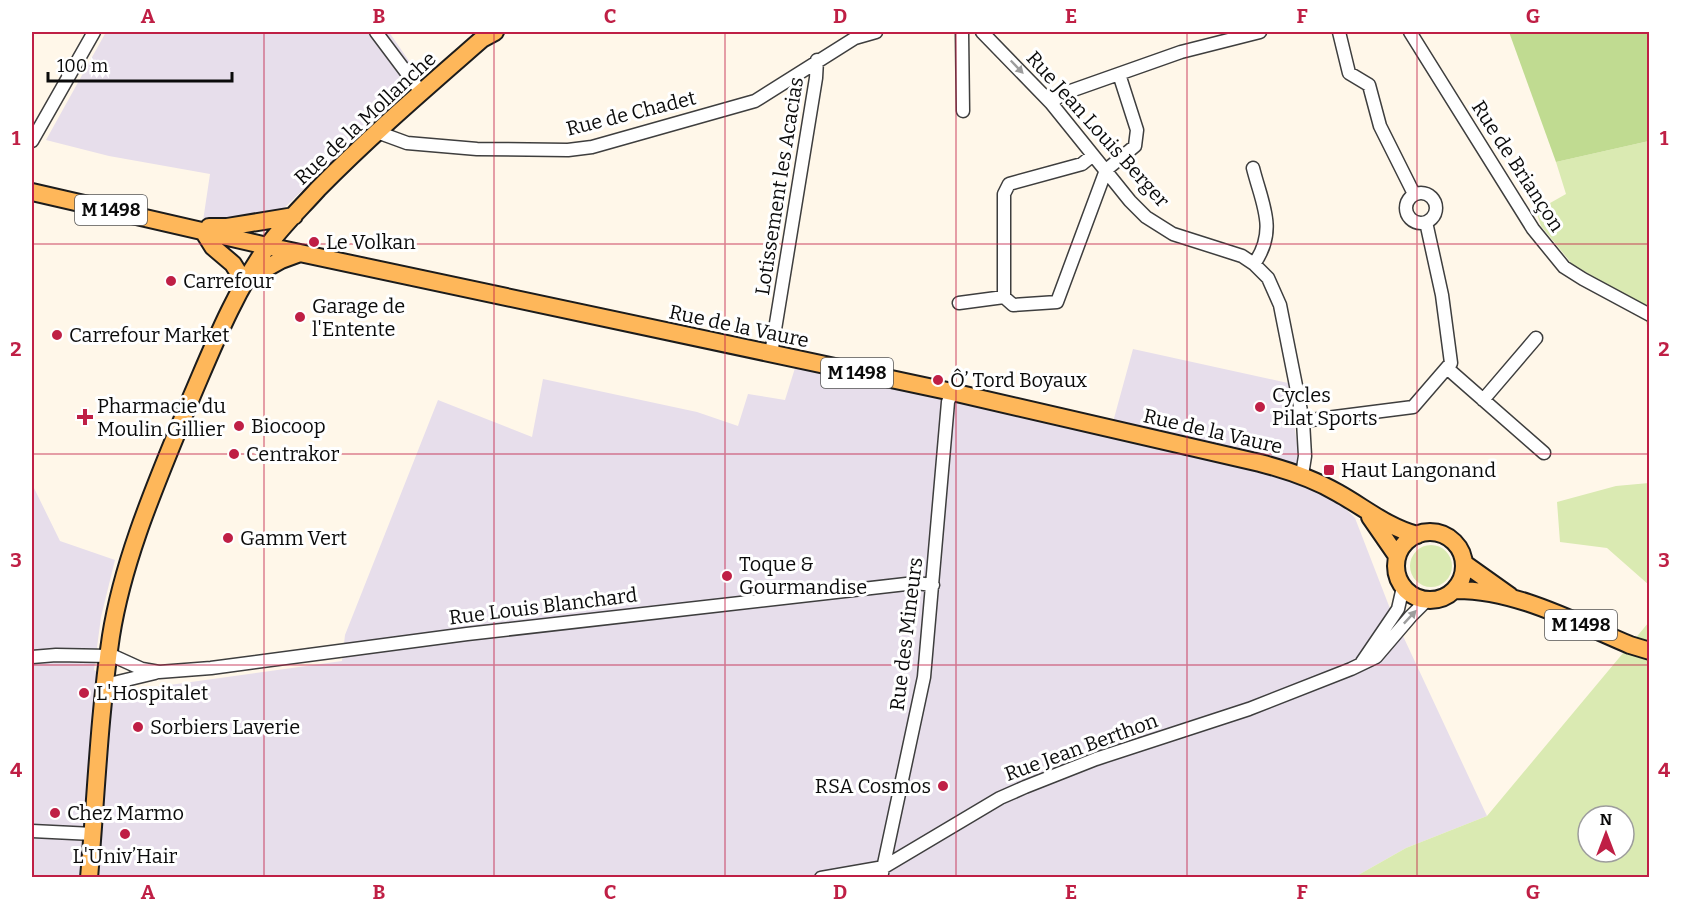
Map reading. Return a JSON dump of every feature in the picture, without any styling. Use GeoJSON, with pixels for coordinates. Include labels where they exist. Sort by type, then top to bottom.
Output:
{"type":"FeatureCollection","features":[{"type":"Feature","properties":{"kind":"main road","name":"Rue de la Mollanche"},"geometry":{"type":"LineString","coordinates":[[89,878],[111,636],[127,568],[150,502],[198,381],[243,283],[267,246],[376,132],[482,39],[495,32]]}},
{"type":"Feature","properties":{"kind":"main road","name":"M 1498"},"geometry":{"type":"LineString","coordinates":[[32,192],[300,253]]}},
{"type":"Feature","properties":{"kind":"main road"},"geometry":{"type":"LineString","coordinates":[[197,229],[227,227],[294,216]]}},
{"type":"Feature","properties":{"kind":"main road"},"geometry":{"type":"LineString","coordinates":[[197,229],[232,264],[243,283],[281,260],[300,253]]}},
{"type":"Feature","properties":{"kind":"main road","name":"Rue de la Vaure"},"geometry":{"type":"LineString","coordinates":[[300,253],[952,393],[1260,463],[1302,475],[1341,494],[1365,511]]}},
{"type":"Feature","properties":{"kind":"main road","name":"M 1498"},"geometry":{"type":"LineString","coordinates":[[1365,511],[1393,527],[1417,535],[1427,532],[1445,536],[1459,546],[1465,564],[1513,598]]}},
{"type":"Feature","properties":{"kind":"main road","name":"M 1498"},"geometry":{"type":"LineString","coordinates":[[1365,511],[1397,556],[1396,572],[1403,587]]}},
{"type":"Feature","properties":{"kind":"main road"},"geometry":{"type":"LineString","coordinates":[[1397,556],[1408,541],[1417,535]]}},
{"type":"Feature","properties":{"kind":"main road"},"geometry":{"type":"LineString","coordinates":[[1454,590],[1462,577],[1465,564]]}},
{"type":"Feature","properties":{"kind":"main road"},"geometry":{"type":"LineString","coordinates":[[1403,587],[1415,596],[1428,599]]}},
{"type":"Feature","properties":{"kind":"main road","name":"M 1498"},"geometry":{"type":"LineString","coordinates":[[1428,599],[1438,598],[1454,590],[1478,590],[1513,598],[1650,651]]}},
{"type":"Feature","properties":{"kind":"street"},"geometry":{"type":"LineString","coordinates":[[32,141],[94,32]]}},
{"type":"Feature","properties":{"kind":"street"},"geometry":{"type":"LineString","coordinates":[[376,32],[422,92]]}},
{"type":"Feature","properties":{"kind":"street","name":"Rue de Chadet"},"geometry":{"type":"LineString","coordinates":[[376,132],[407,143],[477,149],[568,150],[592,147],[755,101],[855,38],[876,32]]}},
{"type":"Feature","properties":{"kind":"street"},"geometry":{"type":"LineString","coordinates":[[962,32],[963,111]]}},
{"type":"Feature","properties":{"kind":"street","name":"Rue Jean Louis Berger"},"geometry":{"type":"LineString","coordinates":[[982,32],[1051,103],[1130,201],[1146,217],[1173,234],[1233,253],[1254,264],[1268,278],[1280,305],[1303,421],[1305,456],[1302,475]]}},
{"type":"Feature","properties":{"kind":"street"},"geometry":{"type":"LineString","coordinates":[[1051,103],[1062,94],[1181,52],[1260,32]]}},
{"type":"Feature","properties":{"kind":"street"},"geometry":{"type":"LineString","coordinates":[[1339,32],[1349,74],[1368,85],[1380,126],[1414,194]]}},
{"type":"Feature","properties":{"kind":"street","name":"Rue de Briançon"},"geometry":{"type":"LineString","coordinates":[[1410,32],[1533,230],[1564,267],[1650,315]]}},
{"type":"Feature","properties":{"kind":"street","name":"Lotissement les Acacias"},"geometry":{"type":"LineString","coordinates":[[771,354],[818,60]]}},
{"type":"Feature","properties":{"kind":"street"},"geometry":{"type":"LineString","coordinates":[[1093,155],[1082,164],[1009,184],[1004,194],[1004,297],[1013,305],[1057,302],[1106,170],[1130,151],[1137,138],[1137,130],[1119,74]]}},
{"type":"Feature","properties":{"kind":"street"},"geometry":{"type":"LineString","coordinates":[[1253,168],[1267,220],[1268,233],[1266,244],[1254,264]]}},
{"type":"Feature","properties":{"kind":"street"},"geometry":{"type":"LineString","coordinates":[[1414,194],[1428,195],[1435,203],[1434,215],[1426,222],[1418,223],[1411,220],[1407,213],[1406,205],[1414,194]]}},
{"type":"Feature","properties":{"kind":"street"},"geometry":{"type":"LineString","coordinates":[[1303,421],[1413,407],[1451,363],[1442,295],[1426,222]]}},
{"type":"Feature","properties":{"kind":"street"},"geometry":{"type":"LineString","coordinates":[[959,303],[1004,297]]}},
{"type":"Feature","properties":{"kind":"street"},"geometry":{"type":"LineString","coordinates":[[1483,400],[1536,338]]}},
{"type":"Feature","properties":{"kind":"street"},"geometry":{"type":"LineString","coordinates":[[1447,368],[1544,453]]}},
{"type":"Feature","properties":{"kind":"street","name":"Rue des Mineurs"},"geometry":{"type":"LineString","coordinates":[[882,872],[924,677],[948,402],[952,393]]}},
{"type":"Feature","properties":{"kind":"street","name":"Rue Louis Blanchard"},"geometry":{"type":"LineString","coordinates":[[105,685],[159,672],[211,668],[598,618],[915,583],[933,585]]}},
{"type":"Feature","properties":{"kind":"street"},"geometry":{"type":"LineString","coordinates":[[1361,663],[1398,609],[1403,587]]}},
{"type":"Feature","properties":{"kind":"street","name":"Rue Jean Berthon"},"geometry":{"type":"LineString","coordinates":[[821,878],[882,872],[1000,798],[1017,790],[1095,759],[1249,709],[1376,657],[1428,599]]}},
{"type":"Feature","properties":{"kind":"street"},"geometry":{"type":"LineString","coordinates":[[32,657],[109,655]]}},
{"type":"Feature","properties":{"kind":"street","name":"Rue Louis Blanchard"},"geometry":{"type":"LineString","coordinates":[[109,655],[142,669],[159,672]]}},
{"type":"Feature","properties":{"kind":"street"},"geometry":{"type":"LineString","coordinates":[[32,831],[93,834]]}},
{"type":"Feature","properties":{"kind":"shaded area"},"geometry":{"type":"Polygon","coordinates":[[[106,32],[389,32],[420,77],[280,212],[203,221],[210,174],[109,156],[46,140],[106,32]]]}},
{"type":"Feature","properties":{"kind":"shaded area"},"geometry":{"type":"Polygon","coordinates":[[[1133,349],[1288,383],[1300,464],[1355,518],[1389,606],[1487,816],[1406,848],[1353,878],[32,877],[32,484],[60,541],[115,560],[101,617],[94,670],[126,691],[342,661],[345,635],[438,400],[532,437],[543,379],[697,412],[738,426],[748,394],[785,400],[795,368],[1113,422],[1133,349]]]}},
{"type":"Feature","properties":{"kind":"green space"},"geometry":{"type":"Polygon","coordinates":[[[1509,32],[1649,32],[1649,141],[1556,162],[1509,32]]]}},
{"type":"Feature","properties":{"kind":"green space"},"geometry":{"type":"Polygon","coordinates":[[[1649,141],[1649,334],[1642,305],[1572,264],[1541,226],[1536,211],[1566,194],[1556,162],[1649,141]]]}},
{"type":"Feature","properties":{"kind":"green space"},"geometry":{"type":"Polygon","coordinates":[[[1649,483],[1649,585],[1607,548],[1560,542],[1557,502],[1616,486],[1649,483]]]}},
{"type":"Feature","properties":{"kind":"green space"},"geometry":{"type":"Polygon","coordinates":[[[1431,545],[1446,551],[1452,566],[1446,581],[1431,587],[1416,581],[1410,566],[1416,551],[1431,545]]]}},
{"type":"Feature","properties":{"kind":"green space"},"geometry":{"type":"Polygon","coordinates":[[[1649,622],[1649,877],[1353,878],[1406,848],[1487,816],[1649,622]]]}},
{"type":"Feature","properties":{"kind":"place","name":"Le Volkan"},"geometry":{"type":"Point","coordinates":[314,242]}},
{"type":"Feature","properties":{"kind":"place","name":"Carrefour"},"geometry":{"type":"Point","coordinates":[171,281]}},
{"type":"Feature","properties":{"kind":"place","name":"Garage de l'Entente"},"geometry":{"type":"Point","coordinates":[300,317]}},
{"type":"Feature","properties":{"kind":"place","name":"Carrefour Market"},"geometry":{"type":"Point","coordinates":[57,335]}},
{"type":"Feature","properties":{"kind":"place","name":"Ô’ Tord Boyaux"},"geometry":{"type":"Point","coordinates":[938,380]}},
{"type":"Feature","properties":{"kind":"place","name":"Cycles Pilat Sports"},"geometry":{"type":"Point","coordinates":[1260,407]}},
{"type":"Feature","properties":{"kind":"place","name":"Pharmacie du Moulin Gillier"},"geometry":{"type":"Point","coordinates":[85,417]}},
{"type":"Feature","properties":{"kind":"place","name":"Biocoop"},"geometry":{"type":"Point","coordinates":[239,426]}},
{"type":"Feature","properties":{"kind":"place","name":"Centrakor"},"geometry":{"type":"Point","coordinates":[234,454]}},
{"type":"Feature","properties":{"kind":"place","name":"Haut Langonand"},"geometry":{"type":"Point","coordinates":[1329,470]}},
{"type":"Feature","properties":{"kind":"place","name":"Gamm Vert"},"geometry":{"type":"Point","coordinates":[228,538]}},
{"type":"Feature","properties":{"kind":"place","name":"Toque & Gourmandise"},"geometry":{"type":"Point","coordinates":[727,576]}},
{"type":"Feature","properties":{"kind":"place","name":"L'Hospitalet"},"geometry":{"type":"Point","coordinates":[84,693]}},
{"type":"Feature","properties":{"kind":"place","name":"Sorbiers Laverie"},"geometry":{"type":"Point","coordinates":[138,727]}},
{"type":"Feature","properties":{"kind":"place","name":"RSA Cosmos"},"geometry":{"type":"Point","coordinates":[943,786]}},
{"type":"Feature","properties":{"kind":"place","name":"Chez Marmo"},"geometry":{"type":"Point","coordinates":[55,813]}},
{"type":"Feature","properties":{"kind":"place","name":"L'Univ’Hair"},"geometry":{"type":"Point","coordinates":[125,834]}}]}
